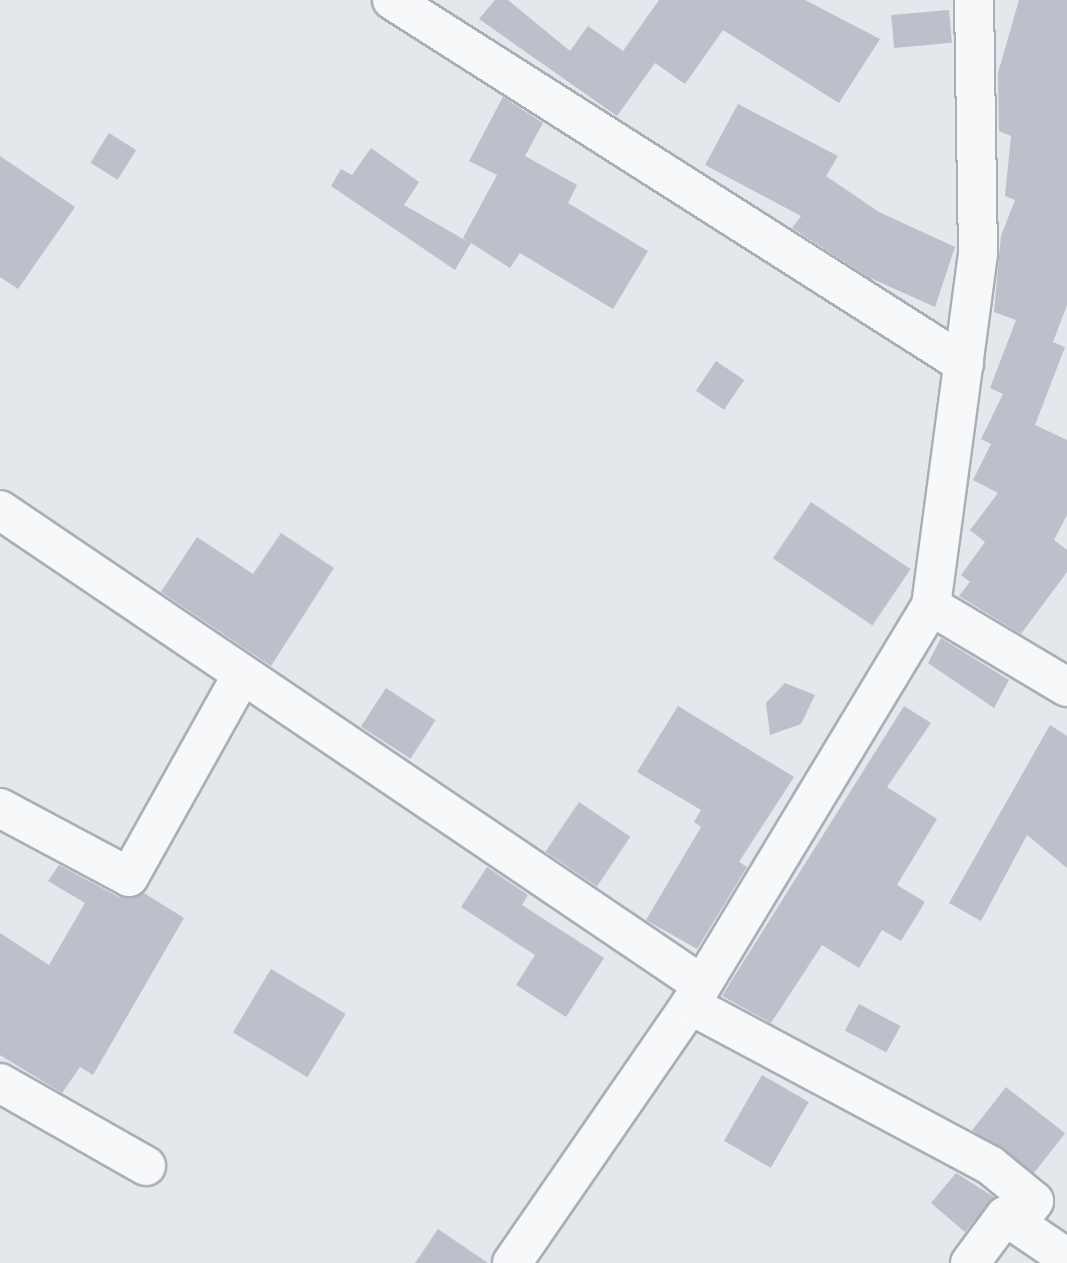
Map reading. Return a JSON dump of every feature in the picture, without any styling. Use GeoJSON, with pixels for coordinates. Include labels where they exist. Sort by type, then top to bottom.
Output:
{"type":"FeatureCollection","features":[{"type":"Feature","properties":{"kind":"street"},"geometry":{"type":"LineString","coordinates":[[392,0],[964,364]]}},
{"type":"Feature","properties":{"kind":"street"},"geometry":{"type":"LineString","coordinates":[[521,1260],[694,993],[930,606],[978,254],[974,0]]}},
{"type":"Feature","properties":{"kind":"street"},"geometry":{"type":"LineString","coordinates":[[0,510],[694,993],[990,1165],[1034,1201],[1018,1223]]}},
{"type":"Feature","properties":{"kind":"street"},"geometry":{"type":"LineString","coordinates":[[930,606],[1067,686]]}},
{"type":"Feature","properties":{"kind":"street"},"geometry":{"type":"LineString","coordinates":[[0,808],[130,876],[242,675]]}},
{"type":"Feature","properties":{"kind":"street"},"geometry":{"type":"LineString","coordinates":[[0,1083],[146,1166]]}},
{"type":"Feature","properties":{"kind":"street"},"geometry":{"type":"LineString","coordinates":[[970,1263],[1005,1216],[1067,1258]]}},
{"type":"Feature","properties":{"kind":"building"},"geometry":{"type":"Polygon","coordinates":[[[495,0],[508,0],[570,51],[588,26],[623,51],[659,0],[805,0],[880,39],[839,103],[723,30],[685,84],[655,63],[617,116],[479,19],[495,0]]]}},
{"type":"Feature","properties":{"kind":"building"},"geometry":{"type":"Polygon","coordinates":[[[1019,0],[1067,0],[1067,305],[1053,342],[1065,347],[1035,425],[1067,440],[1067,515],[1054,540],[1067,550],[1067,572],[1021,634],[959,596],[970,582],[961,575],[985,542],[970,530],[998,493],[973,480],[991,444],[981,439],[1003,394],[990,388],[1016,320],[994,312],[1001,236],[1015,200],[1005,196],[1011,136],[999,131],[998,73],[1019,0]]]}},
{"type":"Feature","properties":{"kind":"building"},"geometry":{"type":"Polygon","coordinates":[[[949,10],[952,43],[894,48],[891,15],[949,10]]]}},
{"type":"Feature","properties":{"kind":"building"},"geometry":{"type":"Polygon","coordinates":[[[503,97],[543,123],[525,156],[577,185],[568,203],[648,251],[613,309],[520,253],[510,268],[471,243],[455,270],[331,186],[341,169],[352,175],[371,148],[419,182],[404,205],[470,243],[463,238],[497,175],[469,161],[503,97]]]}},
{"type":"Feature","properties":{"kind":"building"},"geometry":{"type":"Polygon","coordinates":[[[738,104],[838,156],[826,176],[879,212],[955,247],[935,307],[868,277],[792,228],[801,216],[705,165],[738,104]]]}},
{"type":"Feature","properties":{"kind":"building"},"geometry":{"type":"Polygon","coordinates":[[[109,133],[136,150],[118,180],[90,163],[109,133]]]}},
{"type":"Feature","properties":{"kind":"building"},"geometry":{"type":"Polygon","coordinates":[[[0,156],[75,207],[18,289],[0,277],[0,156]]]}},
{"type":"Feature","properties":{"kind":"building"},"geometry":{"type":"Polygon","coordinates":[[[716,361],[744,380],[724,410],[696,391],[716,361]]]}},
{"type":"Feature","properties":{"kind":"building"},"geometry":{"type":"Polygon","coordinates":[[[811,502],[910,569],[872,625],[773,558],[811,502]]]}},
{"type":"Feature","properties":{"kind":"building"},"geometry":{"type":"Polygon","coordinates":[[[281,533],[334,568],[271,666],[161,592],[197,537],[253,574],[281,533]]]}},
{"type":"Feature","properties":{"kind":"building"},"geometry":{"type":"Polygon","coordinates":[[[941,638],[1009,680],[994,708],[928,663],[941,638]]]}},
{"type":"Feature","properties":{"kind":"building"},"geometry":{"type":"Polygon","coordinates":[[[785,683],[815,695],[801,724],[770,735],[766,703],[785,683]]]}},
{"type":"Feature","properties":{"kind":"building"},"geometry":{"type":"Polygon","coordinates":[[[386,688],[435,720],[410,759],[361,727],[386,688]]]}},
{"type":"Feature","properties":{"kind":"building"},"geometry":{"type":"Polygon","coordinates":[[[678,706],[794,777],[739,862],[747,867],[697,949],[646,920],[701,827],[694,822],[701,810],[637,772],[678,706]]]}},
{"type":"Feature","properties":{"kind":"building"},"geometry":{"type":"Polygon","coordinates":[[[904,706],[931,723],[887,787],[937,819],[897,885],[925,902],[901,941],[882,930],[859,968],[822,945],[771,1023],[722,996],[904,706]]]}},
{"type":"Feature","properties":{"kind":"building"},"geometry":{"type":"Polygon","coordinates":[[[1050,725],[1067,736],[1067,868],[1027,835],[981,921],[949,903],[1050,725]]]}},
{"type":"Feature","properties":{"kind":"building"},"geometry":{"type":"Polygon","coordinates":[[[579,802],[630,837],[597,886],[545,852],[579,802]]]}},
{"type":"Feature","properties":{"kind":"building"},"geometry":{"type":"Polygon","coordinates":[[[59,865],[119,897],[144,893],[184,918],[93,1075],[80,1067],[62,1093],[0,1055],[0,933],[49,965],[85,903],[48,881],[59,865]]]}},
{"type":"Feature","properties":{"kind":"building"},"geometry":{"type":"Polygon","coordinates":[[[487,867],[528,895],[522,905],[604,958],[566,1017],[516,985],[535,955],[461,907],[487,867]]]}},
{"type":"Feature","properties":{"kind":"building"},"geometry":{"type":"Polygon","coordinates":[[[271,969],[346,1014],[307,1077],[233,1032],[271,969]]]}},
{"type":"Feature","properties":{"kind":"building"},"geometry":{"type":"Polygon","coordinates":[[[859,1004],[900,1026],[886,1053],[845,1030],[859,1004]]]}},
{"type":"Feature","properties":{"kind":"building"},"geometry":{"type":"Polygon","coordinates":[[[762,1075],[809,1102],[771,1168],[724,1141],[762,1075]]]}},
{"type":"Feature","properties":{"kind":"building"},"geometry":{"type":"Polygon","coordinates":[[[1006,1087],[1065,1133],[1031,1177],[972,1130],[1006,1087]]]}},
{"type":"Feature","properties":{"kind":"building"},"geometry":{"type":"Polygon","coordinates":[[[956,1173],[994,1197],[965,1232],[931,1203],[956,1173]]]}},
{"type":"Feature","properties":{"kind":"building"},"geometry":{"type":"Polygon","coordinates":[[[438,1229],[488,1263],[415,1263],[438,1229]]]}}]}
